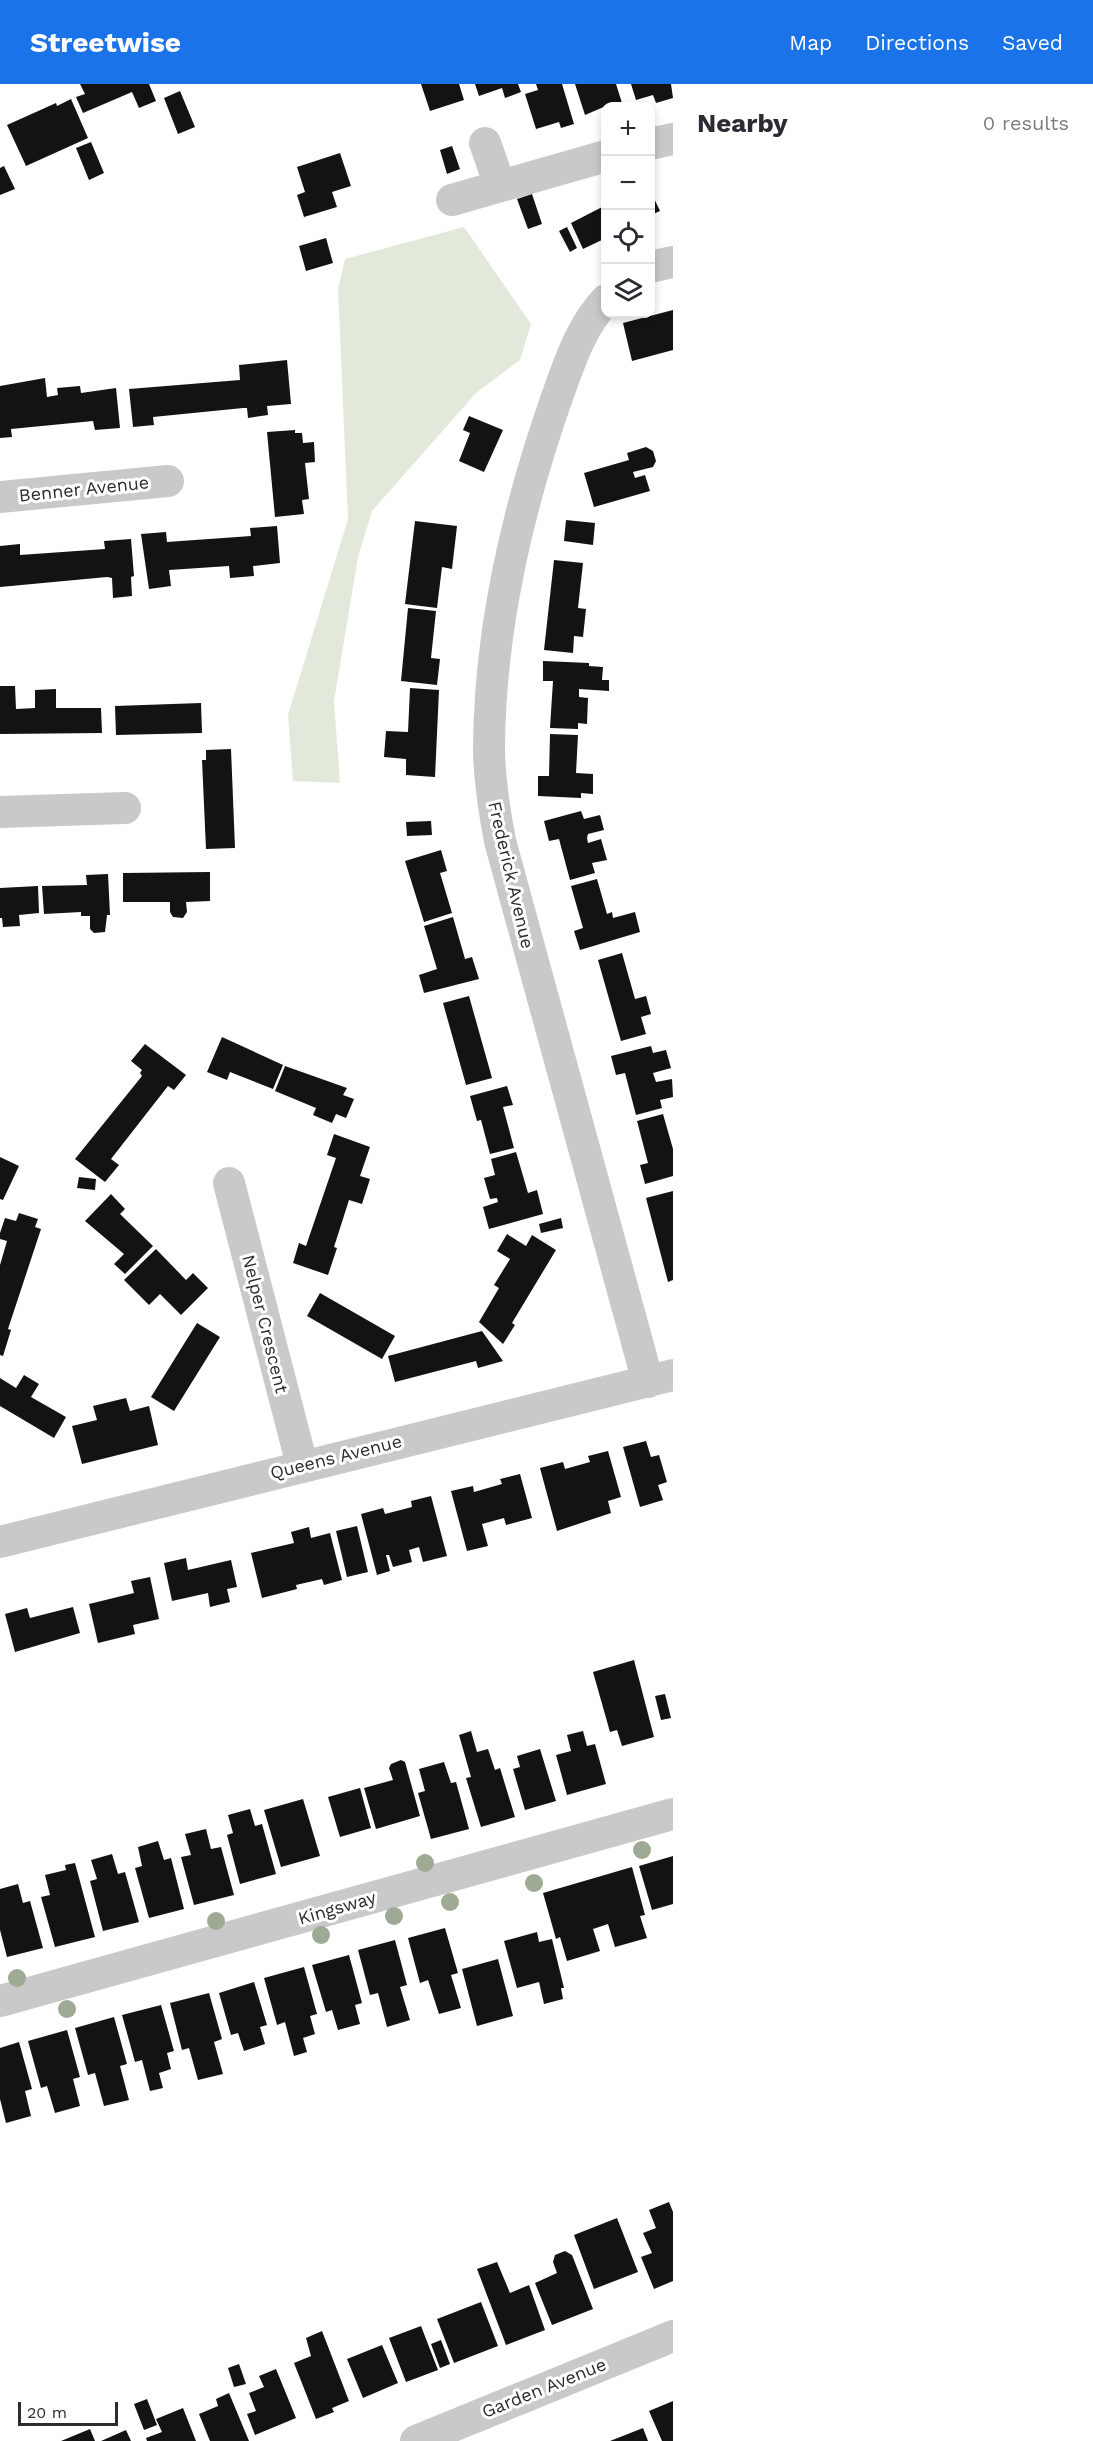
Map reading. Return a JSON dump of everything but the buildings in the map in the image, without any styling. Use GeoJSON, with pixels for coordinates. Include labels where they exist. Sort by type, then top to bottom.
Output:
{"type":"FeatureCollection","features":[{"type":"Feature","properties":{"kind":"street"},"geometry":{"type":"LineString","coordinates":[[655,143],[673,139]]}},
{"type":"Feature","properties":{"kind":"street"},"geometry":{"type":"LineString","coordinates":[[485,143],[500,186]]}},
{"type":"Feature","properties":{"kind":"street"},"geometry":{"type":"LineString","coordinates":[[452,200],[601,157]]}},
{"type":"Feature","properties":{"kind":"street"},"geometry":{"type":"LineString","coordinates":[[655,266],[673,262]]}},
{"type":"Feature","properties":{"kind":"street","name":"Frederick Avenue"},"geometry":{"type":"LineString","coordinates":[[601,307],[584,331],[568,365],[543,437],[512,552],[496,654],[490,769],[500,841],[661,1379]]}},
{"type":"Feature","properties":{"kind":"street","name":"Benner Avenue"},"geometry":{"type":"LineString","coordinates":[[0,497],[168,481]]}},
{"type":"Feature","properties":{"kind":"street"},"geometry":{"type":"LineString","coordinates":[[0,812],[125,808]]}},
{"type":"Feature","properties":{"kind":"street","name":"Nelper Crescent"},"geometry":{"type":"LineString","coordinates":[[229,1183],[302,1465]]}},
{"type":"Feature","properties":{"kind":"street","name":"Queens Avenue"},"geometry":{"type":"LineString","coordinates":[[0,1542],[302,1465],[661,1379]]}},
{"type":"Feature","properties":{"kind":"street","name":"Kingsway"},"geometry":{"type":"LineString","coordinates":[[0,2001],[673,1814]]}},
{"type":"Feature","properties":{"kind":"street","name":"Garden Avenue"},"geometry":{"type":"LineString","coordinates":[[416,2441],[673,2336]]}},
{"type":"Feature","properties":{"kind":"green space"},"geometry":{"type":"Polygon","coordinates":[[[464,227],[531,324],[520,360],[476,393],[372,511],[358,557],[334,701],[340,783],[293,781],[288,715],[348,519],[338,289],[345,259],[464,227]]]}}]}
